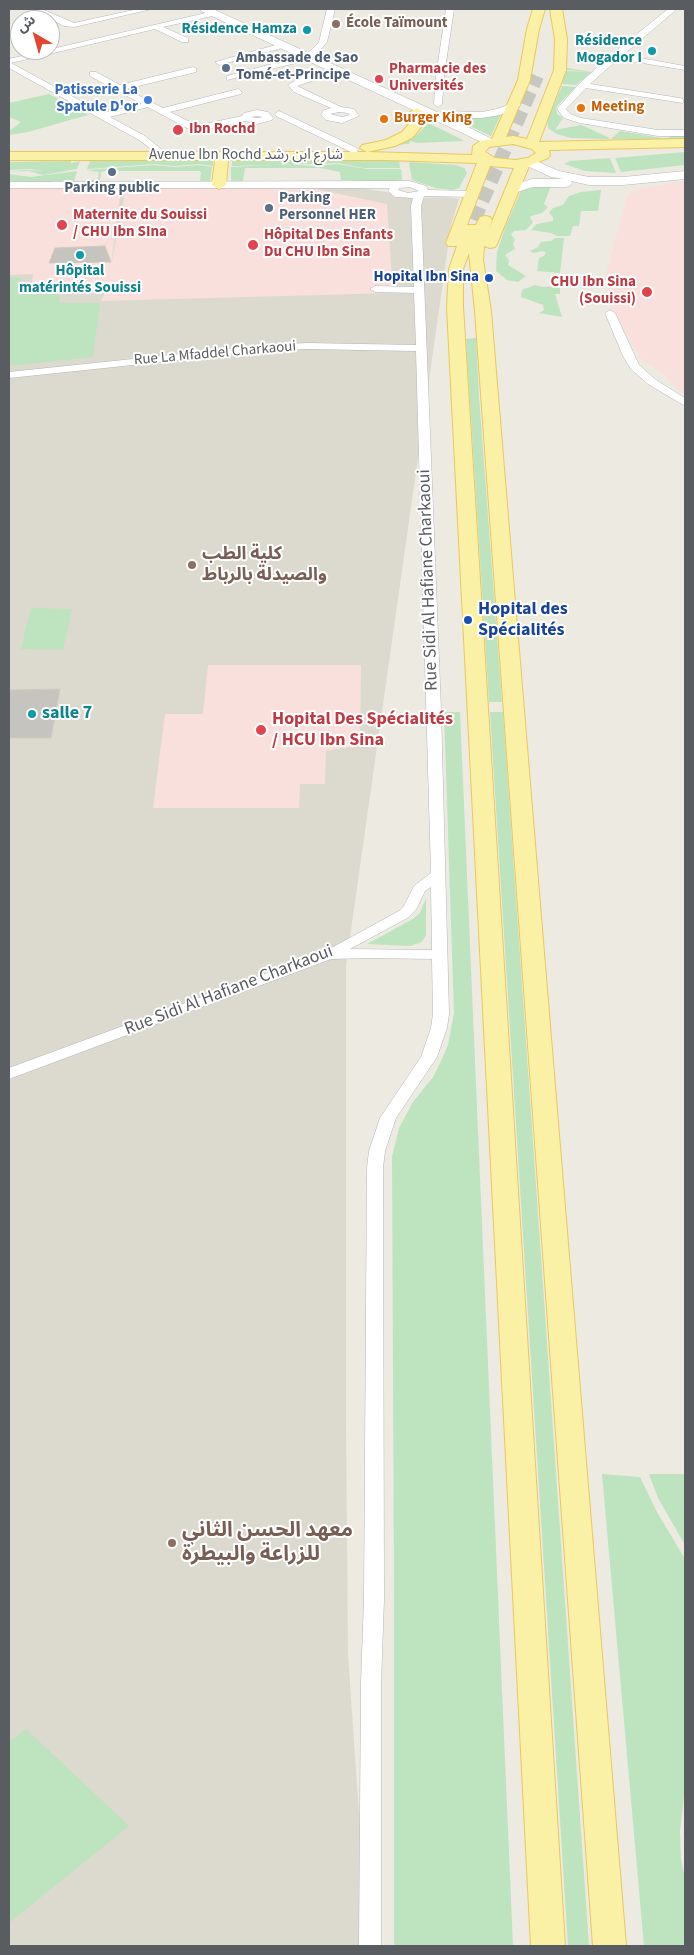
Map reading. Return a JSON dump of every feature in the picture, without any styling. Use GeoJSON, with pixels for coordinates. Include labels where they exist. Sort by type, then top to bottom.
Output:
{"type":"FeatureCollection","features":[{"type":"Feature","properties":{"kind":"main road"},"geometry":{"type":"LineString","coordinates":[[540,9],[543,16],[543,42]]}},
{"type":"Feature","properties":{"kind":"main road"},"geometry":{"type":"LineString","coordinates":[[456,269],[452,261],[452,248],[487,149],[515,105],[529,63],[533,29],[540,9]]}},
{"type":"Feature","properties":{"kind":"main road"},"geometry":{"type":"LineString","coordinates":[[547,77],[552,53],[551,21],[556,9]]}},
{"type":"Feature","properties":{"kind":"main road"},"geometry":{"type":"LineString","coordinates":[[479,272],[486,260],[495,228],[511,190],[533,155],[538,126],[560,70],[561,39],[556,9]]}},
{"type":"Feature","properties":{"kind":"main road"},"geometry":{"type":"LineString","coordinates":[[210,11],[418,109],[487,149],[507,164],[533,155],[636,145],[685,143]]}},
{"type":"Feature","properties":{"kind":"main road"},"geometry":{"type":"LineString","coordinates":[[418,109],[446,114],[475,116],[495,113],[515,105]]}},
{"type":"Feature","properties":{"kind":"main road"},"geometry":{"type":"LineString","coordinates":[[354,150],[390,143],[408,135],[416,125],[418,109]]}},
{"type":"Feature","properties":{"kind":"main road"},"geometry":{"type":"LineString","coordinates":[[538,126],[549,134],[563,139],[636,145]]}},
{"type":"Feature","properties":{"kind":"main road"},"geometry":{"type":"LineString","coordinates":[[487,149],[513,140],[562,176],[601,182]]}},
{"type":"Feature","properties":{"kind":"main road","name":"Avenue Ibn Rochd شارع ابن رشد"},"geometry":{"type":"LineString","coordinates":[[9,150],[487,149]]}},
{"type":"Feature","properties":{"kind":"main road","name":"Avenue Ibn Rochd شارع ابن رشد"},"geometry":{"type":"LineString","coordinates":[[9,156],[386,156],[487,149]]}},
{"type":"Feature","properties":{"kind":"main road"},"geometry":{"type":"LineString","coordinates":[[533,155],[685,149]]}},
{"type":"Feature","properties":{"kind":"main road"},"geometry":{"type":"LineString","coordinates":[[533,155],[565,171],[592,177],[685,170]]}},
{"type":"Feature","properties":{"kind":"main road"},"geometry":{"type":"LineString","coordinates":[[219,184],[222,156]]}},
{"type":"Feature","properties":{"kind":"main road"},"geometry":{"type":"LineString","coordinates":[[511,190],[523,185],[540,182],[579,184],[685,175]]}},
{"type":"Feature","properties":{"kind":"main road"},"geometry":{"type":"LineString","coordinates":[[548,1946],[456,316],[456,269],[479,220],[476,260],[479,272],[610,1946]]}},
{"type":"Feature","properties":{"kind":"street"},"geometry":{"type":"LineString","coordinates":[[36,9],[70,25],[127,11],[148,9]]}},
{"type":"Feature","properties":{"kind":"street"},"geometry":{"type":"LineString","coordinates":[[230,78],[309,57],[322,45],[331,9]]}},
{"type":"Feature","properties":{"kind":"street"},"geometry":{"type":"LineString","coordinates":[[438,104],[440,76],[450,9]]}},
{"type":"Feature","properties":{"kind":"street"},"geometry":{"type":"LineString","coordinates":[[673,9],[615,56],[583,85],[562,106],[562,111],[567,116],[580,120],[664,134],[685,133]]}},
{"type":"Feature","properties":{"kind":"street"},"geometry":{"type":"LineString","coordinates":[[9,61],[156,27],[210,11]]}},
{"type":"Feature","properties":{"kind":"street"},"geometry":{"type":"LineString","coordinates":[[156,27],[185,40]]}},
{"type":"Feature","properties":{"kind":"street"},"geometry":{"type":"LineString","coordinates":[[213,63],[283,45]]}},
{"type":"Feature","properties":{"kind":"street"},"geometry":{"type":"LineString","coordinates":[[615,56],[685,68]]}},
{"type":"Feature","properties":{"kind":"street"},"geometry":{"type":"LineString","coordinates":[[9,65],[142,138],[158,151]]}},
{"type":"Feature","properties":{"kind":"street"},"geometry":{"type":"LineString","coordinates":[[118,88],[193,70]]}},
{"type":"Feature","properties":{"kind":"street"},"geometry":{"type":"LineString","coordinates":[[335,70],[304,79],[292,85],[297,90],[339,109]]}},
{"type":"Feature","properties":{"kind":"street"},"geometry":{"type":"LineString","coordinates":[[93,74],[190,126],[205,127],[245,118]]}},
{"type":"Feature","properties":{"kind":"street"},"geometry":{"type":"LineString","coordinates":[[583,85],[680,101]]}},
{"type":"Feature","properties":{"kind":"street"},"geometry":{"type":"LineString","coordinates":[[162,111],[238,92]]}},
{"type":"Feature","properties":{"kind":"street"},"geometry":{"type":"LineString","coordinates":[[102,116],[150,104]]}},
{"type":"Feature","properties":{"kind":"street"},"geometry":{"type":"LineString","coordinates":[[279,114],[354,150]]}},
{"type":"Feature","properties":{"kind":"street"},"geometry":{"type":"LineString","coordinates":[[664,134],[685,125]]}},
{"type":"Feature","properties":{"kind":"street"},"geometry":{"type":"LineString","coordinates":[[9,185],[373,185],[396,188],[414,184],[420,196]]}},
{"type":"Feature","properties":{"kind":"street"},"geometry":{"type":"LineString","coordinates":[[396,188],[404,196],[443,193],[472,194]]}},
{"type":"Feature","properties":{"kind":"street","name":"Rue Sidi Al Hafiane Charkaoui"},"geometry":{"type":"LineString","coordinates":[[9,1074],[329,955],[404,914],[410,908],[419,889],[438,874],[421,348],[420,196]]}},
{"type":"Feature","properties":{"kind":"street"},"geometry":{"type":"LineString","coordinates":[[375,290],[420,290]]}},
{"type":"Feature","properties":{"kind":"street"},"geometry":{"type":"LineString","coordinates":[[610,313],[628,356],[635,367],[652,382],[685,403]]}},
{"type":"Feature","properties":{"kind":"street","name":"Rue La Mfaddel Charkaoui"},"geometry":{"type":"LineString","coordinates":[[9,375],[266,348],[307,346],[421,348]]}},
{"type":"Feature","properties":{"kind":"street"},"geometry":{"type":"LineString","coordinates":[[370,1946],[377,1151],[388,1118],[421,1071],[435,1043],[441,1014],[438,874]]}},
{"type":"Feature","properties":{"kind":"street"},"geometry":{"type":"LineString","coordinates":[[329,955],[376,953],[441,955]]}},
{"type":"Feature","properties":{"kind":"shaded area","name":"CHU Ibn Sina (Souissi)"},"geometry":{"type":"Polygon","coordinates":[[[685,181],[685,394],[677,389],[665,375],[641,359],[611,307],[605,277],[627,196],[641,188],[685,181]]]}},
{"type":"Feature","properties":{"kind":"shaded area"},"geometry":{"type":"Polygon","coordinates":[[[9,187],[360,188],[425,198],[445,197],[459,199],[451,225],[346,965],[348,1654],[368,1946],[9,1946],[9,187]]]}},
{"type":"Feature","properties":{"kind":"shaded area","name":"Hôpital Des Enfants Du CHU Ibn Sina"},"geometry":{"type":"Polygon","coordinates":[[[9,188],[121,189],[111,265],[126,188],[316,189],[387,204],[393,293],[101,301],[105,292],[31,292],[33,274],[9,275],[9,188]]]}},
{"type":"Feature","properties":{"kind":"shaded area","name":"Hopital Des Spécialités / HCU Ibn Sina"},"geometry":{"type":"Polygon","coordinates":[[[208,665],[361,665],[360,745],[326,751],[325,784],[300,784],[299,808],[153,808],[165,714],[203,714],[208,665]]]}},
{"type":"Feature","properties":{"kind":"green space"},"geometry":{"type":"Polygon","coordinates":[[[567,68],[592,72],[576,85],[562,84],[566,71],[591,72],[567,70],[567,68]]]}},
{"type":"Feature","properties":{"kind":"green space"},"geometry":{"type":"Polygon","coordinates":[[[562,86],[576,87],[556,107],[557,114],[563,118],[555,130],[581,125],[610,138],[571,138],[557,134],[548,128],[547,120],[562,86]]]}},
{"type":"Feature","properties":{"kind":"green space"},"geometry":{"type":"Polygon","coordinates":[[[49,94],[88,115],[28,132],[9,135],[9,131],[21,122],[9,117],[9,103],[49,94]]]}},
{"type":"Feature","properties":{"kind":"green space"},"geometry":{"type":"Polygon","coordinates":[[[501,114],[491,136],[453,118],[478,118],[501,114]]]}},
{"type":"Feature","properties":{"kind":"green space"},"geometry":{"type":"Polygon","coordinates":[[[426,122],[463,141],[417,143],[410,141],[409,144],[394,145],[416,135],[423,129],[426,122]]]}},
{"type":"Feature","properties":{"kind":"green space"},"geometry":{"type":"Polygon","coordinates":[[[620,131],[661,138],[668,138],[671,135],[685,136],[685,139],[611,139],[620,131]]]}},
{"type":"Feature","properties":{"kind":"green space"},"geometry":{"type":"Polygon","coordinates":[[[685,152],[685,165],[621,172],[615,158],[685,152]]]}},
{"type":"Feature","properties":{"kind":"green space"},"geometry":{"type":"Polygon","coordinates":[[[610,158],[616,173],[585,171],[564,164],[570,161],[610,158]]]}},
{"type":"Feature","properties":{"kind":"green space"},"geometry":{"type":"Polygon","coordinates":[[[71,161],[71,163],[80,161],[77,169],[43,175],[29,171],[9,172],[25,170],[44,171],[30,169],[9,170],[9,162],[71,161]]]}},
{"type":"Feature","properties":{"kind":"green space"},"geometry":{"type":"Polygon","coordinates":[[[90,161],[213,161],[213,166],[199,164],[175,166],[154,164],[87,169],[90,161]]]}},
{"type":"Feature","properties":{"kind":"green space"},"geometry":{"type":"Polygon","coordinates":[[[232,161],[399,161],[400,168],[363,168],[338,163],[232,166],[232,161]]]}},
{"type":"Feature","properties":{"kind":"green space"},"geometry":{"type":"Polygon","coordinates":[[[409,162],[456,165],[464,168],[467,173],[459,188],[452,190],[436,188],[412,180],[409,162]]]}},
{"type":"Feature","properties":{"kind":"green space"},"geometry":{"type":"Polygon","coordinates":[[[288,164],[313,166],[337,164],[367,169],[401,169],[402,180],[387,182],[341,180],[340,172],[320,168],[245,168],[243,181],[231,181],[231,167],[288,164]]]}},
{"type":"Feature","properties":{"kind":"green space"},"geometry":{"type":"Polygon","coordinates":[[[153,165],[175,167],[200,165],[212,167],[210,181],[200,181],[201,172],[199,171],[105,171],[101,172],[100,181],[84,181],[98,179],[99,172],[87,170],[153,165]]]}},
{"type":"Feature","properties":{"kind":"green space"},"geometry":{"type":"Polygon","coordinates":[[[77,171],[74,181],[52,181],[52,183],[9,181],[9,174],[31,177],[77,171]]]}},
{"type":"Feature","properties":{"kind":"green space"},"geometry":{"type":"Polygon","coordinates":[[[551,186],[544,204],[548,207],[542,213],[531,216],[530,218],[533,222],[526,230],[514,231],[511,234],[515,240],[513,244],[515,249],[505,255],[509,260],[508,265],[526,276],[518,282],[507,280],[496,271],[497,252],[521,191],[527,187],[551,186]]]}},
{"type":"Feature","properties":{"kind":"green space"},"geometry":{"type":"Polygon","coordinates":[[[601,190],[598,211],[581,211],[579,226],[573,226],[570,236],[557,236],[551,233],[531,230],[537,224],[553,221],[553,217],[549,213],[553,208],[563,205],[569,196],[581,192],[601,190]]]}},
{"type":"Feature","properties":{"kind":"green space"},"geometry":{"type":"Polygon","coordinates":[[[555,238],[564,238],[560,273],[537,271],[539,258],[544,256],[546,252],[534,253],[530,251],[538,247],[541,242],[551,241],[555,238]]]}},
{"type":"Feature","properties":{"kind":"green space"},"geometry":{"type":"Polygon","coordinates":[[[9,277],[21,278],[18,294],[60,294],[59,303],[100,303],[93,357],[9,366],[9,277]]]}},
{"type":"Feature","properties":{"kind":"green space"},"geometry":{"type":"Polygon","coordinates":[[[535,285],[543,287],[560,286],[560,294],[555,294],[562,317],[539,313],[544,310],[543,305],[521,297],[522,290],[535,285]]]}},
{"type":"Feature","properties":{"kind":"green space"},"geometry":{"type":"Polygon","coordinates":[[[476,338],[502,702],[489,702],[466,339],[476,338]]]}},
{"type":"Feature","properties":{"kind":"green space"},"geometry":{"type":"Polygon","coordinates":[[[31,608],[72,609],[63,650],[21,649],[31,608]]]}},
{"type":"Feature","properties":{"kind":"green space"},"geometry":{"type":"Polygon","coordinates":[[[444,712],[460,712],[513,1946],[394,1946],[392,1157],[399,1128],[413,1102],[433,1077],[448,1045],[454,1013],[444,712]]]}},
{"type":"Feature","properties":{"kind":"green space"},"geometry":{"type":"Polygon","coordinates":[[[490,712],[503,712],[589,1946],[568,1946],[490,712]]]}},
{"type":"Feature","properties":{"kind":"green space"},"geometry":{"type":"Polygon","coordinates":[[[426,898],[426,935],[422,942],[410,946],[367,944],[413,919],[420,913],[426,898]]]}},
{"type":"Feature","properties":{"kind":"green space"},"geometry":{"type":"Polygon","coordinates":[[[602,1474],[640,1477],[657,1512],[685,1559],[685,1787],[680,1832],[681,1859],[685,1878],[685,1946],[644,1946],[602,1474]]]}},
{"type":"Feature","properties":{"kind":"green space"},"geometry":{"type":"Polygon","coordinates":[[[649,1474],[685,1474],[685,1545],[658,1498],[649,1474]]]}},
{"type":"Feature","properties":{"kind":"green space"},"geometry":{"type":"Polygon","coordinates":[[[26,1729],[129,1826],[9,1923],[9,1742],[26,1729]]]}},
{"type":"Feature","properties":{"kind":"building","name":"Hôpital matérintés Souissi"},"geometry":{"type":"Polygon","coordinates":[[[105,246],[111,262],[49,263],[55,248],[105,246]]]}},
{"type":"Feature","properties":{"kind":"building","name":"salle 7"},"geometry":{"type":"Polygon","coordinates":[[[60,689],[51,738],[9,738],[9,690],[60,689]]]}},
{"type":"Feature","properties":{"kind":"tunnel"},"geometry":{"type":"LineString","coordinates":[[474,220],[537,76]]}},
{"type":"Feature","properties":{"kind":"place","name":"École Taïmount"},"geometry":{"type":"Point","coordinates":[336,24]}},
{"type":"Feature","properties":{"kind":"place","name":"Résidence Hamza"},"geometry":{"type":"Point","coordinates":[307,30]}},
{"type":"Feature","properties":{"kind":"place","name":"Résidence Mogador I"},"geometry":{"type":"Point","coordinates":[652,51]}},
{"type":"Feature","properties":{"kind":"place","name":"Ambassade de Sao Tomé-et-Principe"},"geometry":{"type":"Point","coordinates":[226,68]}},
{"type":"Feature","properties":{"kind":"place","name":"Pharmacie des Universités"},"geometry":{"type":"Point","coordinates":[379,79]}},
{"type":"Feature","properties":{"kind":"place","name":"Patisserie La Spatule D'or"},"geometry":{"type":"Point","coordinates":[148,100]}},
{"type":"Feature","properties":{"kind":"place","name":"Meeting"},"geometry":{"type":"Point","coordinates":[581,108]}},
{"type":"Feature","properties":{"kind":"place","name":"Burger King"},"geometry":{"type":"Point","coordinates":[384,119]}},
{"type":"Feature","properties":{"kind":"place","name":"Ibn Rochd"},"geometry":{"type":"Point","coordinates":[178,130]}},
{"type":"Feature","properties":{"kind":"place","name":"Parking public"},"geometry":{"type":"Point","coordinates":[112,172]}},
{"type":"Feature","properties":{"kind":"place","name":"Parking Personnel HER"},"geometry":{"type":"Point","coordinates":[269,208]}},
{"type":"Feature","properties":{"kind":"place","name":"Maternite du Souissi / CHU Ibn SIna"},"geometry":{"type":"Point","coordinates":[62,225]}},
{"type":"Feature","properties":{"kind":"place","name":"Hôpital Des Enfants Du CHU Ibn Sina"},"geometry":{"type":"Point","coordinates":[253,245]}},
{"type":"Feature","properties":{"kind":"place","name":"Hôpital matérintés Souissi"},"geometry":{"type":"Point","coordinates":[80,255]}},
{"type":"Feature","properties":{"kind":"place","name":"Hopital Ibn Sina"},"geometry":{"type":"Point","coordinates":[489,278]}},
{"type":"Feature","properties":{"kind":"place","name":"CHU Ibn Sina (Souissi)"},"geometry":{"type":"Point","coordinates":[647,292]}},
{"type":"Feature","properties":{"kind":"place","name":"كلية الطب والصيدلة بالرباط"},"geometry":{"type":"Point","coordinates":[192,565]}},
{"type":"Feature","properties":{"kind":"place","name":"Hopital des Spécialités"},"geometry":{"type":"Point","coordinates":[468,620]}},
{"type":"Feature","properties":{"kind":"place","name":"salle 7"},"geometry":{"type":"Point","coordinates":[32,714]}},
{"type":"Feature","properties":{"kind":"place","name":"Hopital Des Spécialités / HCU Ibn Sina"},"geometry":{"type":"Point","coordinates":[261,730]}},
{"type":"Feature","properties":{"kind":"place","name":"معهد الحسن الثاني للزراعة والبيطرة"},"geometry":{"type":"Point","coordinates":[172,1543]}}]}
